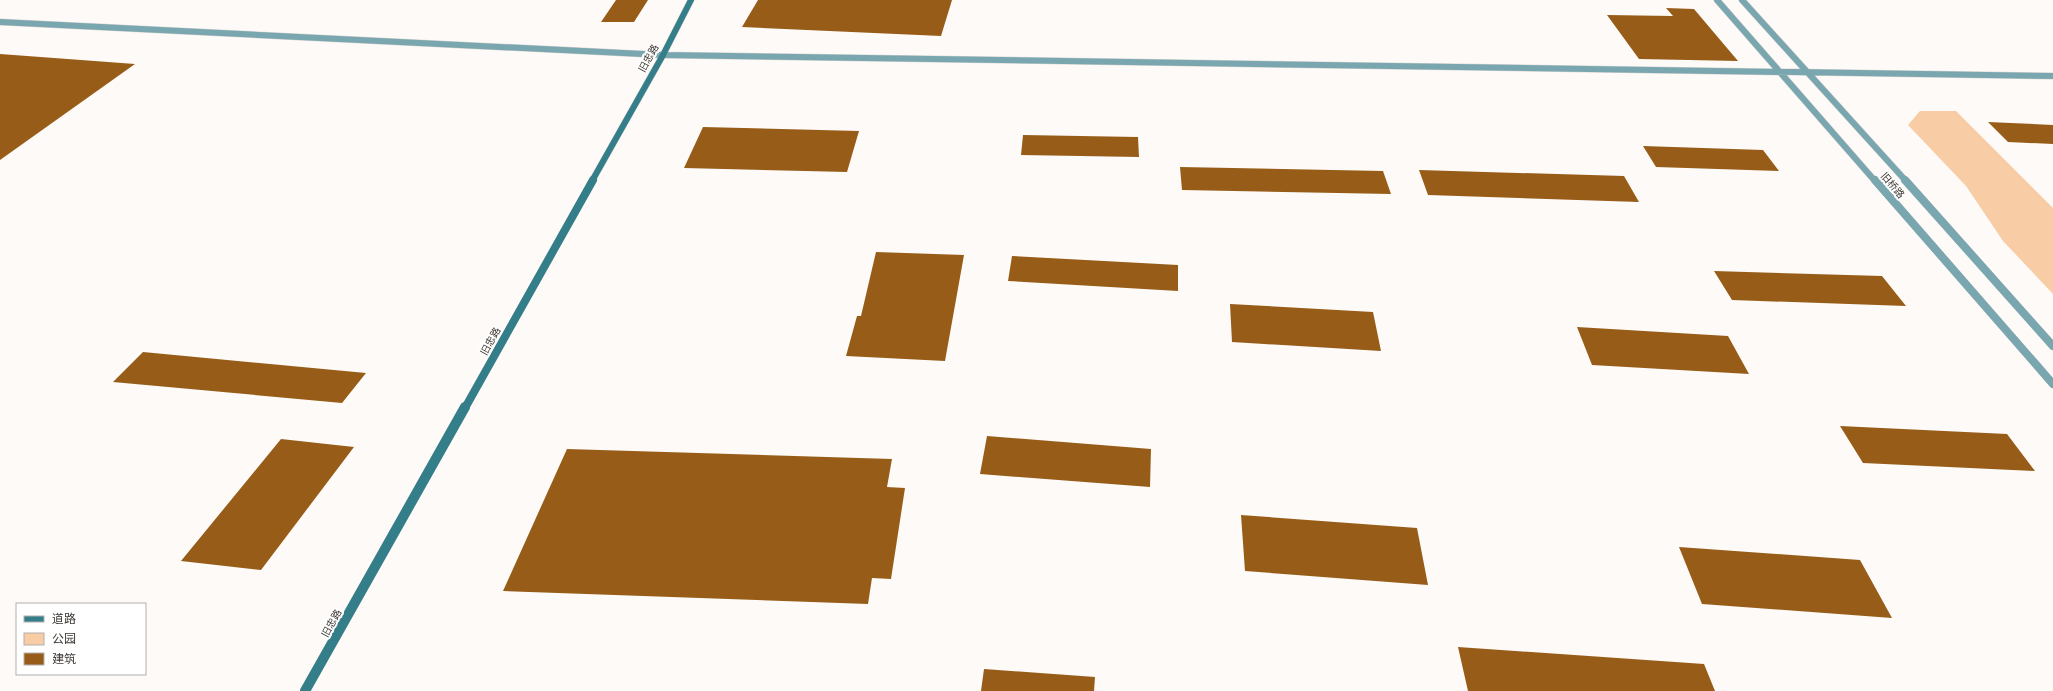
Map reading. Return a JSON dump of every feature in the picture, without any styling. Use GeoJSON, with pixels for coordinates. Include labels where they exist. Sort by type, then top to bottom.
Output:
{"type":"FeatureCollection","features":[{"type":"Feature","properties":{"kind":"main road","name":"旧忠路"},"geometry":{"type":"LineString","coordinates":[[305,691],[663,55],[691,0]]}},
{"type":"Feature","properties":{"kind":"street","name":"旧桥路"},"geometry":{"type":"LineString","coordinates":[[1717,0],[2053,384]]}},
{"type":"Feature","properties":{"kind":"street","name":"旧桥路"},"geometry":{"type":"LineString","coordinates":[[1742,0],[1810,73],[2053,346]]}},
{"type":"Feature","properties":{"kind":"street"},"geometry":{"type":"LineString","coordinates":[[0,22],[663,55],[2053,76]]}},
{"type":"Feature","properties":{"kind":"green space"},"geometry":{"type":"Polygon","coordinates":[[[1920,111],[1956,111],[2053,208],[2053,294],[2003,241],[1966,186],[1908,125],[1920,111]]]}},
{"type":"Feature","properties":{"kind":"building"},"geometry":{"type":"Polygon","coordinates":[[[616,0],[648,0],[634,22],[601,22],[616,0]]]}},
{"type":"Feature","properties":{"kind":"building"},"geometry":{"type":"Polygon","coordinates":[[[758,0],[952,0],[941,36],[742,27],[758,0]]]}},
{"type":"Feature","properties":{"kind":"building"},"geometry":{"type":"Polygon","coordinates":[[[1666,8],[1694,9],[1738,61],[1639,59],[1607,15],[1673,16],[1666,8]]]}},
{"type":"Feature","properties":{"kind":"building"},"geometry":{"type":"Polygon","coordinates":[[[0,54],[135,64],[0,160],[0,54]]]}},
{"type":"Feature","properties":{"kind":"building"},"geometry":{"type":"Polygon","coordinates":[[[1988,122],[2053,125],[2053,144],[2008,142],[1988,122]]]}},
{"type":"Feature","properties":{"kind":"building"},"geometry":{"type":"Polygon","coordinates":[[[703,127],[859,131],[847,172],[684,168],[703,127]]]}},
{"type":"Feature","properties":{"kind":"building"},"geometry":{"type":"Polygon","coordinates":[[[1023,135],[1138,137],[1139,157],[1021,155],[1023,135]]]}},
{"type":"Feature","properties":{"kind":"building"},"geometry":{"type":"Polygon","coordinates":[[[1643,146],[1763,150],[1779,171],[1656,167],[1643,146]]]}},
{"type":"Feature","properties":{"kind":"building"},"geometry":{"type":"Polygon","coordinates":[[[1180,167],[1383,171],[1391,194],[1182,190],[1180,167]]]}},
{"type":"Feature","properties":{"kind":"building"},"geometry":{"type":"Polygon","coordinates":[[[1419,170],[1624,176],[1639,202],[1428,195],[1419,170]]]}},
{"type":"Feature","properties":{"kind":"building"},"geometry":{"type":"Polygon","coordinates":[[[876,252],[964,255],[945,361],[846,356],[857,316],[861,316],[876,252]]]}},
{"type":"Feature","properties":{"kind":"building"},"geometry":{"type":"Polygon","coordinates":[[[1012,256],[1178,265],[1178,291],[1008,281],[1012,256]]]}},
{"type":"Feature","properties":{"kind":"building"},"geometry":{"type":"Polygon","coordinates":[[[1714,271],[1882,276],[1906,306],[1732,300],[1714,271]]]}},
{"type":"Feature","properties":{"kind":"building"},"geometry":{"type":"Polygon","coordinates":[[[1230,304],[1373,312],[1381,351],[1232,342],[1230,304]]]}},
{"type":"Feature","properties":{"kind":"building"},"geometry":{"type":"Polygon","coordinates":[[[1577,327],[1728,336],[1749,374],[1592,365],[1577,327]]]}},
{"type":"Feature","properties":{"kind":"building"},"geometry":{"type":"Polygon","coordinates":[[[143,352],[366,373],[342,403],[113,382],[143,352]]]}},
{"type":"Feature","properties":{"kind":"building"},"geometry":{"type":"Polygon","coordinates":[[[1840,426],[2007,434],[2035,471],[1863,463],[1840,426]]]}},
{"type":"Feature","properties":{"kind":"building"},"geometry":{"type":"Polygon","coordinates":[[[987,436],[1151,449],[1150,487],[980,474],[987,436]]]}},
{"type":"Feature","properties":{"kind":"building"},"geometry":{"type":"Polygon","coordinates":[[[281,439],[354,447],[261,570],[181,561],[281,439]]]}},
{"type":"Feature","properties":{"kind":"building"},"geometry":{"type":"Polygon","coordinates":[[[567,449],[892,459],[887,487],[905,488],[891,579],[872,578],[868,604],[503,591],[567,449]]]}},
{"type":"Feature","properties":{"kind":"building"},"geometry":{"type":"Polygon","coordinates":[[[1241,515],[1417,528],[1428,585],[1245,571],[1241,515]]]}},
{"type":"Feature","properties":{"kind":"building"},"geometry":{"type":"Polygon","coordinates":[[[1679,547],[1860,560],[1892,618],[1702,604],[1679,547]]]}},
{"type":"Feature","properties":{"kind":"building"},"geometry":{"type":"Polygon","coordinates":[[[1458,647],[1704,664],[1715,691],[1468,691],[1458,647]]]}},
{"type":"Feature","properties":{"kind":"building"},"geometry":{"type":"Polygon","coordinates":[[[984,669],[1095,677],[1094,691],[981,691],[984,669]]]}}]}
